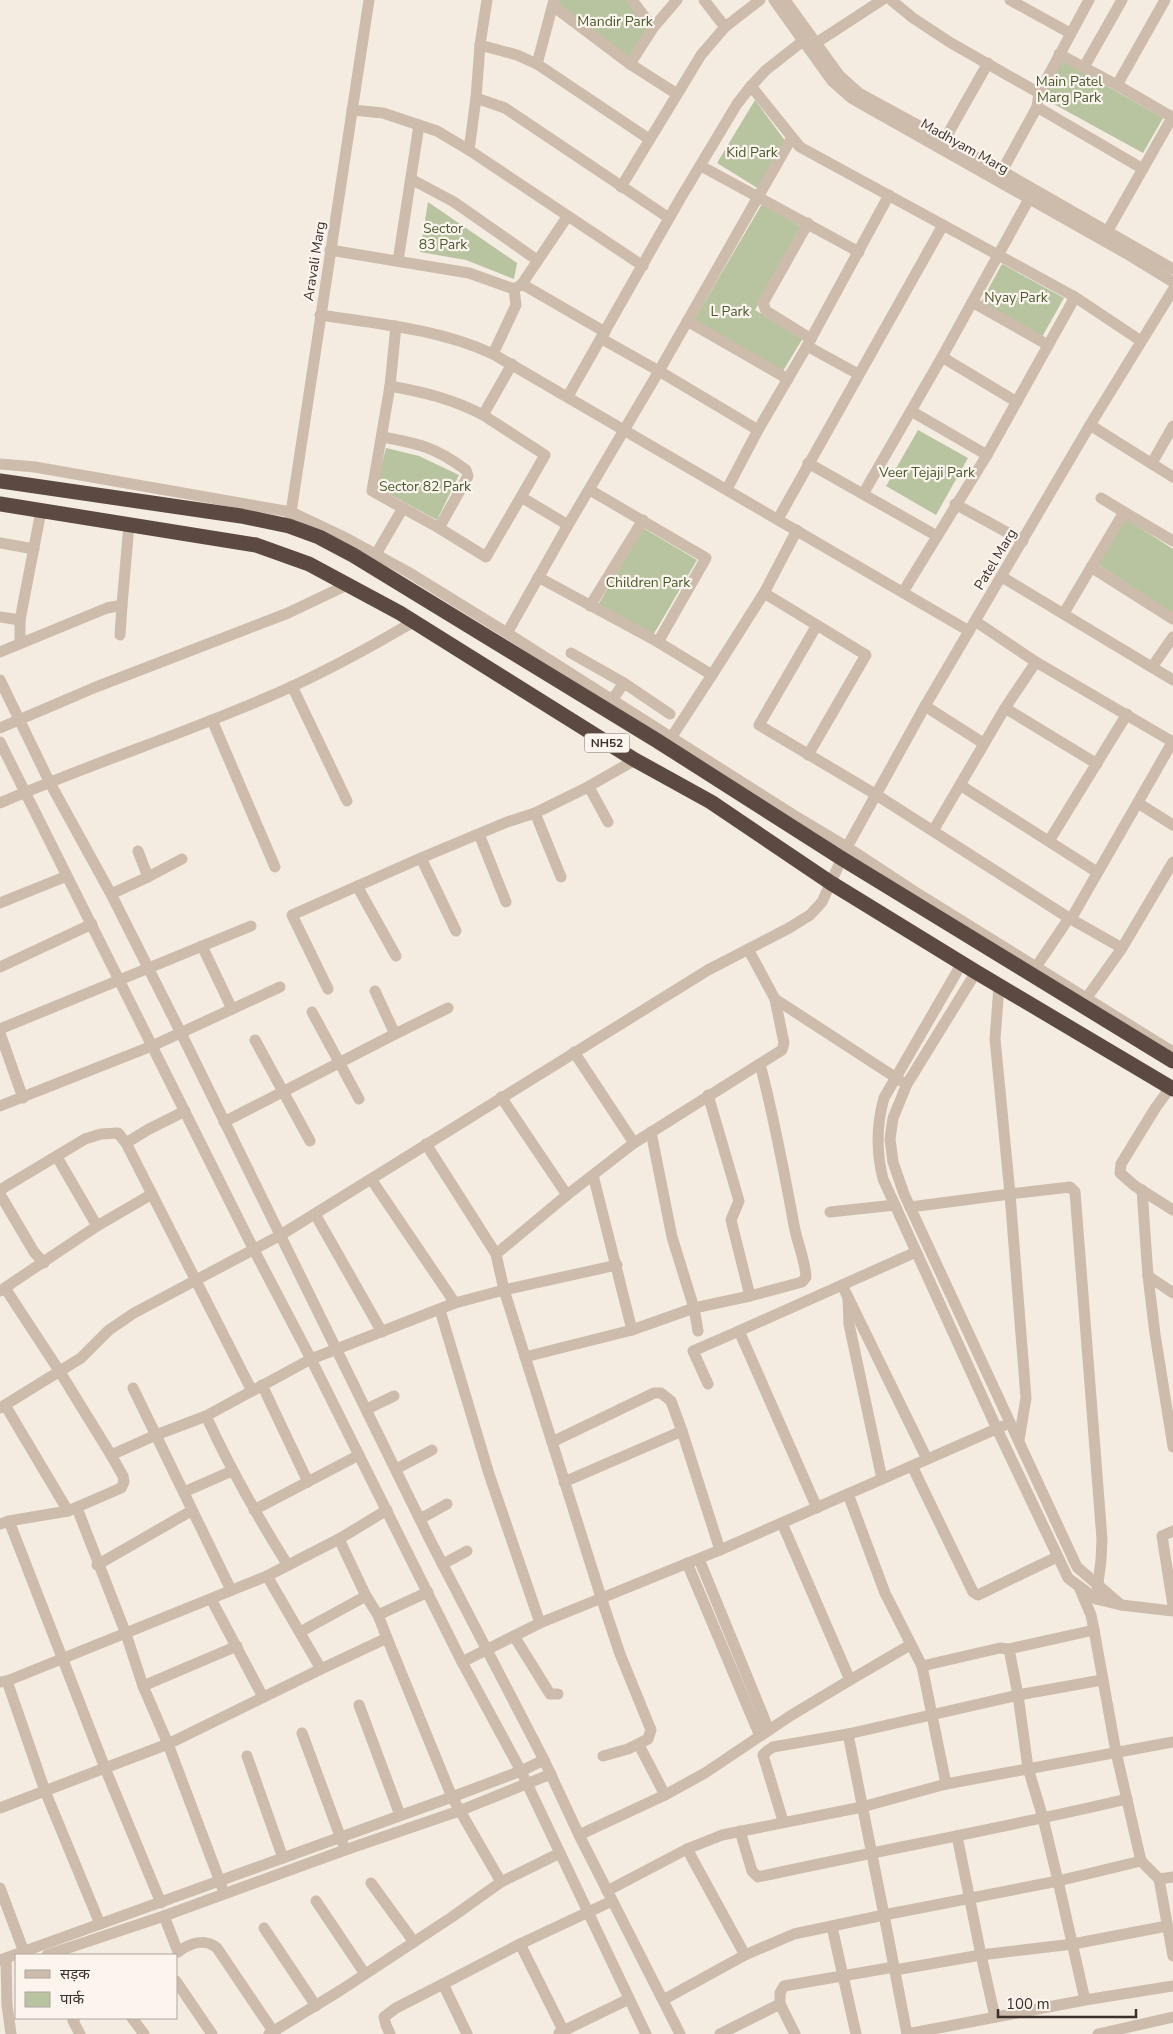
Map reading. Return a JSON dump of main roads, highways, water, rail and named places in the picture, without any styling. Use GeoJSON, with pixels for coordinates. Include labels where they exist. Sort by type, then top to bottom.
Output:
{"type":"FeatureCollection","features":[{"type":"Feature","properties":{"kind":"highway","name":"NH52"},"geometry":{"type":"LineString","coordinates":[[0,481],[241,516],[290,519],[318,537],[353,555],[844,852],[1084,1002],[1173,1061]]}},
{"type":"Feature","properties":{"kind":"highway","name":"NH52"},"geometry":{"type":"LineString","coordinates":[[0,504],[256,546],[309,564],[349,584],[635,760],[711,802],[831,883],[1172,1089]]}},
{"type":"Feature","properties":{"kind":"park label","name":"Mandir Park"},"geometry":{"type":"Point","coordinates":[615,21]}},
{"type":"Feature","properties":{"kind":"park label","name":"Main Patel Marg Park"},"geometry":{"type":"Point","coordinates":[1069,89]}},
{"type":"Feature","properties":{"kind":"park label","name":"Kid Park"},"geometry":{"type":"Point","coordinates":[752,152]}},
{"type":"Feature","properties":{"kind":"park label","name":"Sector 83 Park"},"geometry":{"type":"Point","coordinates":[443,236]}},
{"type":"Feature","properties":{"kind":"park label","name":"Nyay Park"},"geometry":{"type":"Point","coordinates":[1016,297]}},
{"type":"Feature","properties":{"kind":"park label","name":"L Park"},"geometry":{"type":"Point","coordinates":[730,311]}},
{"type":"Feature","properties":{"kind":"park label","name":"Veer Tejaji Park"},"geometry":{"type":"Point","coordinates":[927,472]}},
{"type":"Feature","properties":{"kind":"park label","name":"Sector 82 Park"},"geometry":{"type":"Point","coordinates":[425,486]}},
{"type":"Feature","properties":{"kind":"park label","name":"Children Park"},"geometry":{"type":"Point","coordinates":[648,582]}}]}
